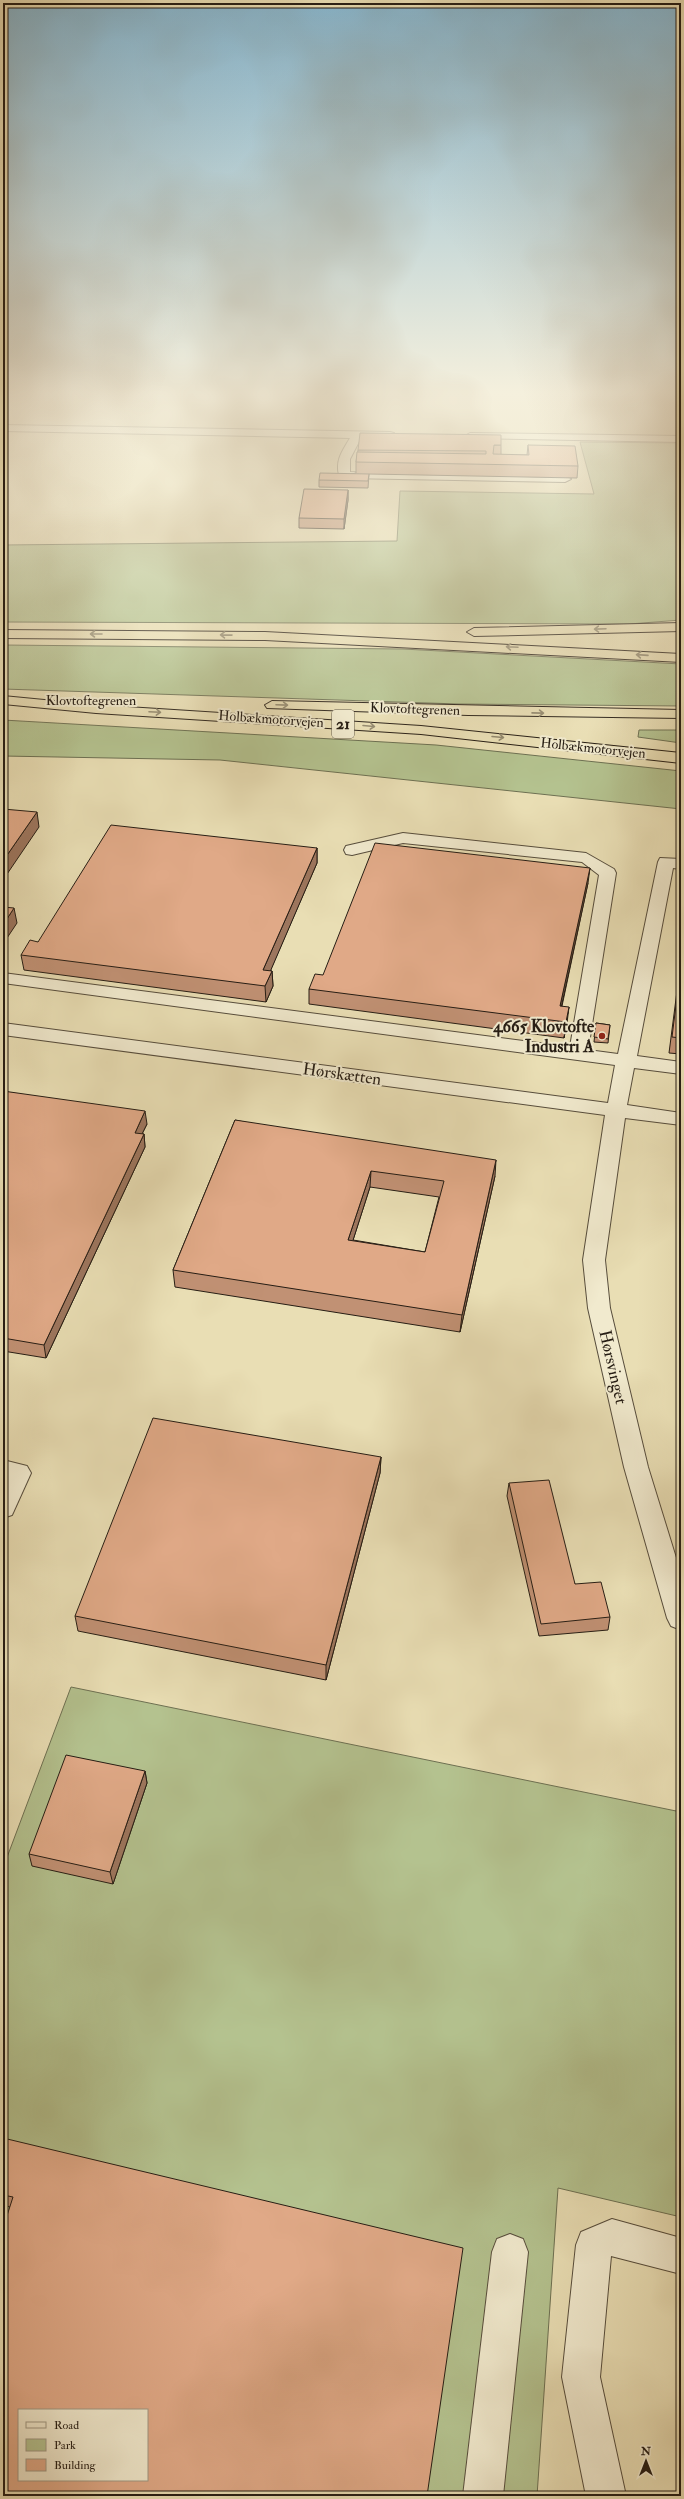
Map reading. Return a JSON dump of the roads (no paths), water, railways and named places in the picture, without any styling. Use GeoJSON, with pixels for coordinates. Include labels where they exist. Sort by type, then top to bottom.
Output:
{"type":"FeatureCollection","features":[{"type":"Feature","properties":{"kind":"highway"},"geometry":{"type":"LineString","coordinates":[[462,632],[681,627]]}},
{"type":"Feature","properties":{"kind":"highway"},"geometry":{"type":"LineString","coordinates":[[3,634],[265,636],[334,632],[439,632]]}},
{"type":"Feature","properties":{"kind":"highway"},"geometry":{"type":"LineString","coordinates":[[265,636],[333,641],[496,646],[681,658]]}},
{"type":"Feature","properties":{"kind":"highway","name":"Klovtoftegrenen"},"geometry":{"type":"LineString","coordinates":[[4,700],[98,700],[468,711],[681,714]]}},
{"type":"Feature","properties":{"kind":"highway","name":"Holbækmotorvejen"},"geometry":{"type":"LineString","coordinates":[[4,700],[96,709],[236,716],[422,730],[681,758]]}},
{"type":"Feature","properties":{"kind":"street"},"geometry":{"type":"LineString","coordinates":[[352,850],[403,838],[586,858],[608,873],[578,1054]]}},
{"type":"Feature","properties":{"kind":"street","name":"Hørsvinget"},"geometry":{"type":"LineString","coordinates":[[681,864],[666,862],[616,1111],[594,1260],[599,1308],[636,1467],[681,1618]]}},
{"type":"Feature","properties":{"kind":"street"},"geometry":{"type":"LineString","coordinates":[[3,978],[681,1068]]}},
{"type":"Feature","properties":{"kind":"street","name":"Hørskætten"},"geometry":{"type":"LineString","coordinates":[[3,1029],[681,1119]]}},
{"type":"Feature","properties":{"kind":"street"},"geometry":{"type":"LineString","coordinates":[[3,1470],[18,1473],[3,1508]]}},
{"type":"Feature","properties":{"kind":"street"},"geometry":{"type":"LineString","coordinates":[[606,2496],[581,2377],[594,2245],[612,2237],[680,2260]]}},
{"type":"Feature","properties":{"kind":"street"},"geometry":{"type":"LineString","coordinates":[[483,2496],[510,2252]]}},
{"type":"Feature","properties":{"kind":"place","name":"4665 Klovtofte Industri A"},"geometry":{"type":"Point","coordinates":[602,1036]}}]}
